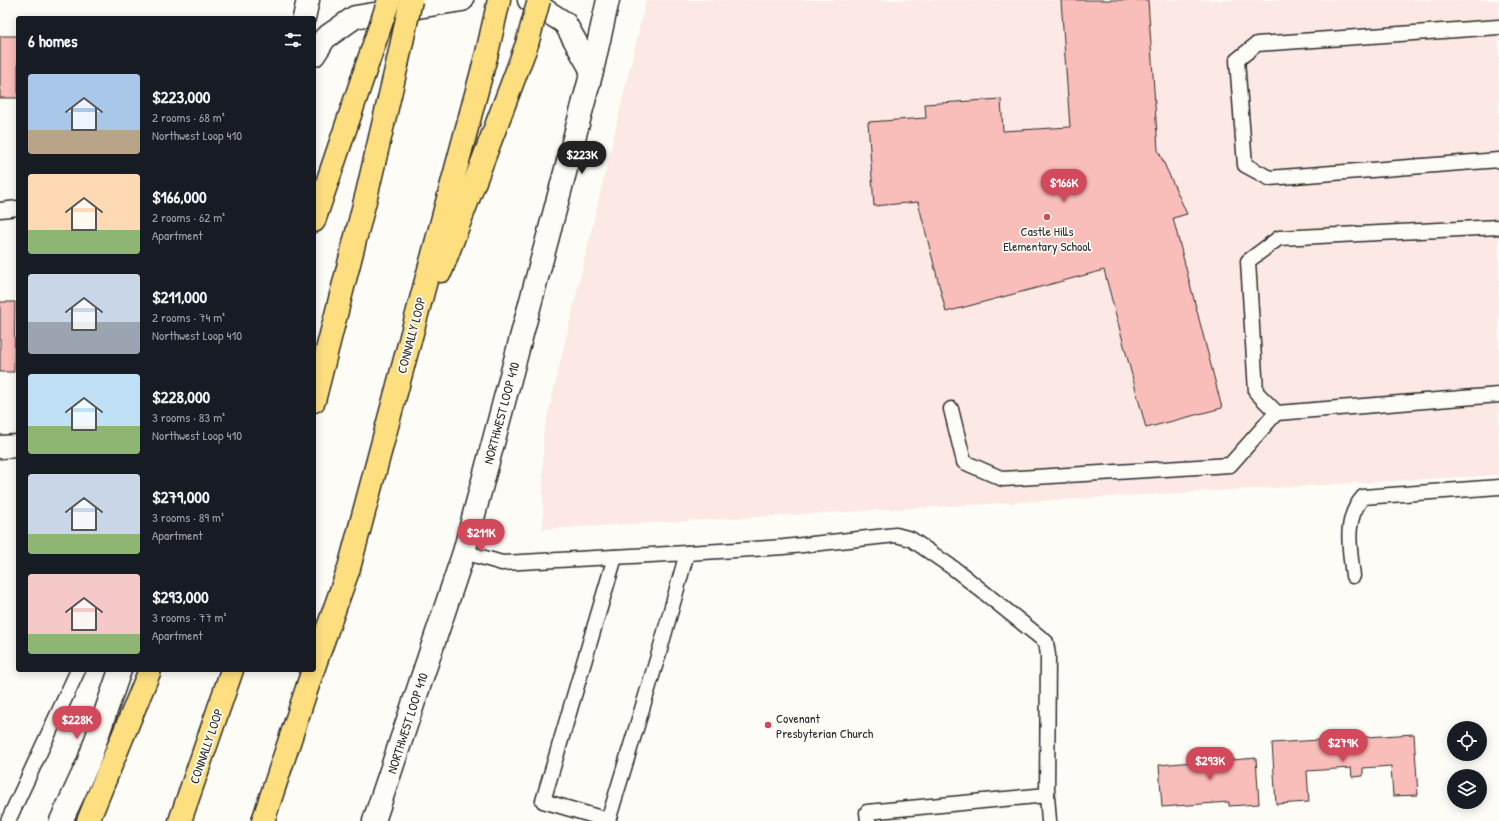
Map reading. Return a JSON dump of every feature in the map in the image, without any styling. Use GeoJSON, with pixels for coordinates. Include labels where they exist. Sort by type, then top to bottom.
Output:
{"type":"FeatureCollection","features":[{"type":"Feature","properties":{"kind":"highway"},"geometry":{"type":"LineString","coordinates":[[316,215],[389,0]]}},
{"type":"Feature","properties":{"kind":"highway"},"geometry":{"type":"LineString","coordinates":[[316,393],[367,193],[411,0]]}},
{"type":"Feature","properties":{"kind":"highway","name":"CONNALLY LOOP"},"geometry":{"type":"LineString","coordinates":[[316,663],[349,568],[487,53],[499,0]]}},
{"type":"Feature","properties":{"kind":"highway"},"geometry":{"type":"LineString","coordinates":[[395,392],[527,44],[539,0]]}},
{"type":"Feature","properties":{"kind":"highway"},"geometry":{"type":"LineString","coordinates":[[88,821],[149,672]]}},
{"type":"Feature","properties":{"kind":"highway","name":"CONNALLY LOOP"},"geometry":{"type":"LineString","coordinates":[[180,821],[231,672]]}},
{"type":"Feature","properties":{"kind":"highway","name":"CONNALLY LOOP"},"geometry":{"type":"LineString","coordinates":[[262,821],[313,672]]}},
{"type":"Feature","properties":{"kind":"main road"},"geometry":{"type":"LineString","coordinates":[[304,16],[308,0]]}},
{"type":"Feature","properties":{"kind":"main road"},"geometry":{"type":"LineString","coordinates":[[316,52],[325,38],[355,17],[462,0]]}},
{"type":"Feature","properties":{"kind":"main road"},"geometry":{"type":"LineString","coordinates":[[529,0],[565,23],[592,72]]}},
{"type":"Feature","properties":{"kind":"main road","name":"NORTHWEST LOOP 410"},"geometry":{"type":"LineString","coordinates":[[374,821],[464,552],[592,72],[608,0]]}},
{"type":"Feature","properties":{"kind":"main road"},"geometry":{"type":"LineString","coordinates":[[0,447],[16,446]]}},
{"type":"Feature","properties":{"kind":"main road"},"geometry":{"type":"LineString","coordinates":[[61,821],[88,763],[119,672]]}},
{"type":"Feature","properties":{"kind":"lane"},"geometry":{"type":"LineString","coordinates":[[1499,27],[1257,44],[1237,60],[1245,166],[1269,178],[1499,160]]}},
{"type":"Feature","properties":{"kind":"lane"},"geometry":{"type":"LineString","coordinates":[[0,210],[16,208]]}},
{"type":"Feature","properties":{"kind":"lane"},"geometry":{"type":"LineString","coordinates":[[1276,413],[1256,392],[1248,261],[1278,238],[1499,227]]}},
{"type":"Feature","properties":{"kind":"lane"},"geometry":{"type":"LineString","coordinates":[[951,409],[964,462],[1003,479],[1230,465],[1276,413],[1499,395]]}},
{"type":"Feature","properties":{"kind":"lane"},"geometry":{"type":"LineString","coordinates":[[1353,576],[1348,534],[1352,514],[1356,505],[1363,497],[1499,487]]}},
{"type":"Feature","properties":{"kind":"lane"},"geometry":{"type":"LineString","coordinates":[[464,552],[502,563],[687,554],[896,535],[912,539],[956,570],[1046,642],[1048,663],[1047,795],[1049,821]]}},
{"type":"Feature","properties":{"kind":"lane"},"geometry":{"type":"LineString","coordinates":[[614,557],[543,801],[608,820],[687,554]]}},
{"type":"Feature","properties":{"kind":"lane"},"geometry":{"type":"LineString","coordinates":[[8,821],[77,672]]}},
{"type":"Feature","properties":{"kind":"lane"},"geometry":{"type":"LineString","coordinates":[[868,821],[868,812],[1047,795]]}},
{"type":"Feature","properties":{"kind":"shaded area","name":"Castle Hills Elementary School"},"geometry":{"type":"Polygon","coordinates":[[[646,0],[1499,0],[1499,475],[543,529],[543,435],[646,0]]]}},
{"type":"Feature","properties":{"kind":"building"},"geometry":{"type":"Polygon","coordinates":[[[1061,0],[1148,0],[1158,150],[1187,214],[1173,218],[1222,408],[1146,428],[1104,270],[946,312],[918,202],[874,206],[868,122],[926,118],[925,104],[1001,99],[1003,131],[1070,127],[1061,0]]]}},
{"type":"Feature","properties":{"kind":"building"},"geometry":{"type":"Polygon","coordinates":[[[0,36],[16,36],[16,98],[0,98],[0,36]]]}},
{"type":"Feature","properties":{"kind":"building"},"geometry":{"type":"Polygon","coordinates":[[[0,302],[15,302],[14,372],[0,372],[0,302]]]}},
{"type":"Feature","properties":{"kind":"building"},"geometry":{"type":"Polygon","coordinates":[[[1414,734],[1418,795],[1393,796],[1391,766],[1363,768],[1363,776],[1352,777],[1351,768],[1307,771],[1309,802],[1276,804],[1272,743],[1414,734]]]}},
{"type":"Feature","properties":{"kind":"building"},"geometry":{"type":"Polygon","coordinates":[[[1217,749],[1217,756],[1232,755],[1232,760],[1256,758],[1259,804],[1229,806],[1229,802],[1162,807],[1159,765],[1193,762],[1192,751],[1217,749]]]}},
{"type":"Feature","properties":{"kind":"place","name":"Castle Hills Elementary School"},"geometry":{"type":"Point","coordinates":[1047,217]}},
{"type":"Feature","properties":{"kind":"place","name":"Covenant Presbyterian Church"},"geometry":{"type":"Point","coordinates":[768,725]}}]}
